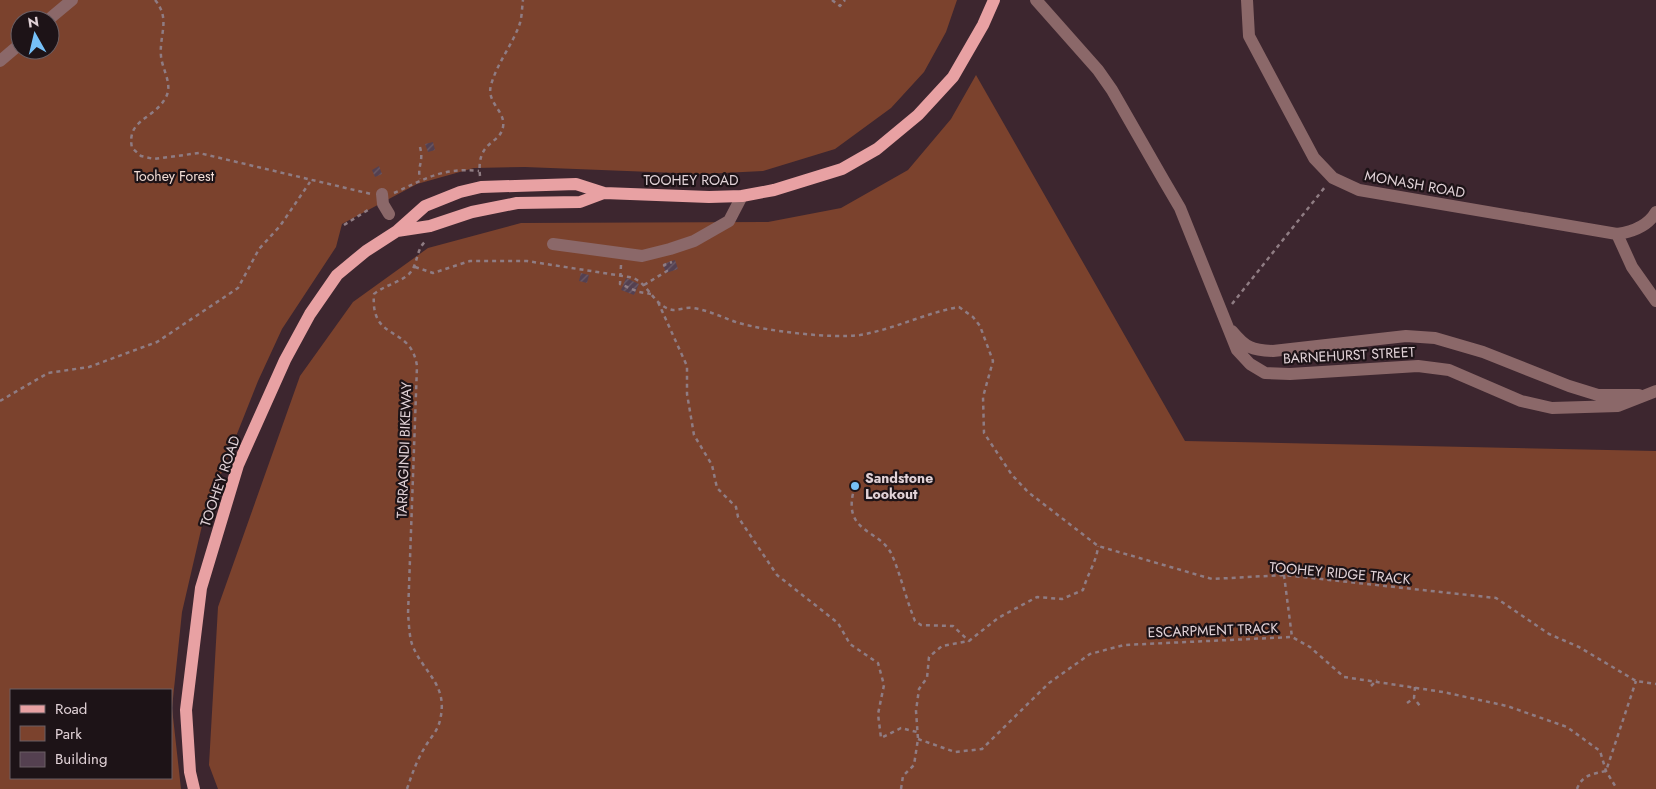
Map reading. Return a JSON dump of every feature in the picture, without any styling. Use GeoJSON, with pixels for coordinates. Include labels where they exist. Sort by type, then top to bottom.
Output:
{"type":"FeatureCollection","features":[{"type":"Feature","properties":{"kind":"main road","name":"TOOHEY ROAD"},"geometry":{"type":"LineString","coordinates":[[194,789],[190,772],[186,710],[201,588],[238,465],[285,360],[310,314],[337,275],[366,251],[397,231],[425,206],[460,192],[481,187],[576,184],[604,194],[742,196],[807,182],[842,169],[877,149],[918,115],[953,77],[983,25],[994,0]]}},
{"type":"Feature","properties":{"kind":"main road","name":"TOOHEY ROAD"},"geometry":{"type":"LineString","coordinates":[[397,231],[430,226],[472,212],[517,203],[580,202],[604,194]]}},
{"type":"Feature","properties":{"kind":"street"},"geometry":{"type":"LineString","coordinates":[[60,10],[72,0]]}},
{"type":"Feature","properties":{"kind":"street","name":"BARNEHURST STREET"},"geometry":{"type":"LineString","coordinates":[[1036,0],[1098,70],[1112,90],[1180,208],[1236,350],[1250,364],[1265,373],[1290,374],[1418,366],[1449,370],[1521,401],[1552,408],[1618,406],[1656,391]]}},
{"type":"Feature","properties":{"kind":"street","name":"MONASH ROAD"},"geometry":{"type":"LineString","coordinates":[[1247,0],[1249,36],[1314,158],[1333,178],[1359,190],[1617,234],[1631,232],[1646,223],[1656,212]]}},
{"type":"Feature","properties":{"kind":"street"},"geometry":{"type":"LineString","coordinates":[[0,61],[10,52]]}},
{"type":"Feature","properties":{"kind":"street"},"geometry":{"type":"LineString","coordinates":[[552,244],[642,256],[670,250],[694,241],[729,221],[742,196]]}},
{"type":"Feature","properties":{"kind":"street"},"geometry":{"type":"LineString","coordinates":[[379,199],[389,214]]}},
{"type":"Feature","properties":{"kind":"street"},"geometry":{"type":"LineString","coordinates":[[1617,234],[1632,267],[1656,301]]}},
{"type":"Feature","properties":{"kind":"street","name":"BARNEHURST STREET"},"geometry":{"type":"LineString","coordinates":[[1224,321],[1242,343],[1256,350],[1274,351],[1406,336],[1435,338],[1484,352],[1568,386],[1598,395],[1642,395]]}},
{"type":"Feature","properties":{"kind":"path"},"geometry":{"type":"LineString","coordinates":[[155,0],[159,5],[165,26],[161,55],[168,81],[166,97],[150,115],[133,127],[130,138],[132,148],[141,156],[154,159],[200,153],[310,182],[372,194],[379,199]]}},
{"type":"Feature","properties":{"kind":"path"},"geometry":{"type":"LineString","coordinates":[[480,177],[482,151],[501,133],[504,126],[502,117],[490,100],[490,86],[520,23],[524,0]]}},
{"type":"Feature","properties":{"kind":"path"},"geometry":{"type":"LineString","coordinates":[[832,0],[840,6],[846,0]]}},
{"type":"Feature","properties":{"kind":"path"},"geometry":{"type":"LineString","coordinates":[[420,147],[423,158],[418,172],[420,179]]}},
{"type":"Feature","properties":{"kind":"path"},"geometry":{"type":"LineString","coordinates":[[344,225],[379,199],[420,179],[448,171],[479,171]]}},
{"type":"Feature","properties":{"kind":"path"},"geometry":{"type":"LineString","coordinates":[[1224,321],[1234,298],[1333,178]]}},
{"type":"Feature","properties":{"kind":"path"},"geometry":{"type":"LineString","coordinates":[[0,401],[48,373],[89,367],[157,342],[238,288],[259,249],[280,226],[310,182]]}},
{"type":"Feature","properties":{"kind":"path"},"geometry":{"type":"LineString","coordinates":[[428,238],[418,249],[415,267],[433,273],[470,262],[527,261],[638,278],[644,285],[666,270],[664,265]]}},
{"type":"Feature","properties":{"kind":"path"},"geometry":{"type":"LineString","coordinates":[[660,264],[661,267],[674,262]]}},
{"type":"Feature","properties":{"kind":"path","name":"TARRAGINDI BIKEWAY"},"geometry":{"type":"LineString","coordinates":[[407,789],[415,765],[436,732],[440,720],[441,704],[439,689],[432,674],[412,644],[408,614],[416,355],[410,345],[381,326],[376,319],[373,306],[374,294],[382,287],[408,275],[415,267]]}},
{"type":"Feature","properties":{"kind":"path"},"geometry":{"type":"LineString","coordinates":[[620,270],[620,284],[642,293],[652,294]]}},
{"type":"Feature","properties":{"kind":"path","name":"TOOHEY RIDGE TRACK"},"geometry":{"type":"LineString","coordinates":[[644,285],[663,306],[673,310],[690,307],[724,316],[738,323],[808,333],[859,335],[906,324],[937,311],[959,307],[974,317],[980,326],[994,361],[983,397],[984,433],[1028,492],[1051,512],[1098,546],[1212,579],[1284,575],[1496,598],[1548,634],[1579,648],[1636,681],[1656,684]]}},
{"type":"Feature","properties":{"kind":"path"},"geometry":{"type":"LineString","coordinates":[[642,293],[648,290]]}},
{"type":"Feature","properties":{"kind":"path"},"geometry":{"type":"LineString","coordinates":[[656,299],[687,366],[686,394],[694,435],[712,465],[717,488],[736,507],[738,517],[778,575],[838,623],[850,644],[878,663],[884,685],[878,714],[881,738],[901,728],[917,732]]}},
{"type":"Feature","properties":{"kind":"path"},"geometry":{"type":"LineString","coordinates":[[855,486],[851,504],[860,527],[884,543],[891,553],[915,621],[921,625],[953,626],[969,641]]}},
{"type":"Feature","properties":{"kind":"path"},"geometry":{"type":"LineString","coordinates":[[901,789],[903,776],[914,765],[918,739],[916,711],[919,689],[927,678],[929,657],[942,646],[969,641],[998,618],[1037,597],[1062,599],[1083,590],[1088,572],[1097,556],[1098,546]]}},
{"type":"Feature","properties":{"kind":"path"},"geometry":{"type":"LineString","coordinates":[[1284,575],[1292,637]]}},
{"type":"Feature","properties":{"kind":"path","name":"ESCARPMENT TRACK"},"geometry":{"type":"LineString","coordinates":[[918,739],[955,752],[982,749],[1049,683],[1090,654],[1124,645],[1292,637],[1310,648],[1344,676],[1415,686],[1507,706],[1567,727],[1600,751],[1606,771],[1617,789]]}},
{"type":"Feature","properties":{"kind":"path"},"geometry":{"type":"LineString","coordinates":[[1371,686],[1377,680]]}},
{"type":"Feature","properties":{"kind":"path"},"geometry":{"type":"LineString","coordinates":[[1577,789],[1579,782],[1587,775],[1606,771],[1636,681]]}},
{"type":"Feature","properties":{"kind":"path"},"geometry":{"type":"LineString","coordinates":[[1415,686],[1414,698],[1420,706]]}},
{"type":"Feature","properties":{"kind":"path"},"geometry":{"type":"LineString","coordinates":[[1407,703],[1414,698]]}},
{"type":"Feature","properties":{"kind":"green space","name":"Toohey Forest"},"geometry":{"type":"Polygon","coordinates":[[[0,0],[957,0],[946,32],[924,72],[891,108],[835,149],[763,171],[703,174],[525,167],[474,168],[417,184],[342,224],[336,247],[282,329],[258,381],[204,517],[182,612],[172,708],[181,789],[0,789],[0,0]]]}},
{"type":"Feature","properties":{"kind":"green space"},"geometry":{"type":"Polygon","coordinates":[[[976,75],[1185,441],[1656,451],[1656,789],[218,789],[209,765],[218,607],[300,376],[353,302],[428,248],[521,223],[768,222],[841,208],[908,170],[951,119],[976,75]]]}},
{"type":"Feature","properties":{"kind":"building"},"geometry":{"type":"Polygon","coordinates":[[[433,142],[435,150],[428,152],[425,144],[433,142]]]}},
{"type":"Feature","properties":{"kind":"building"},"geometry":{"type":"Polygon","coordinates":[[[379,166],[382,174],[375,177],[372,170],[379,166]]]}},
{"type":"Feature","properties":{"kind":"building"},"geometry":{"type":"Polygon","coordinates":[[[675,260],[678,269],[666,273],[663,264],[675,260]]]}},
{"type":"Feature","properties":{"kind":"building"},"geometry":{"type":"Polygon","coordinates":[[[581,273],[589,275],[587,283],[579,281],[581,273]]]}},
{"type":"Feature","properties":{"kind":"building"},"geometry":{"type":"Polygon","coordinates":[[[626,278],[639,284],[634,295],[621,290],[626,278]]]}},
{"type":"Feature","properties":{"kind":"place","name":"Sandstone Lookout"},"geometry":{"type":"Point","coordinates":[855,486]}}]}
